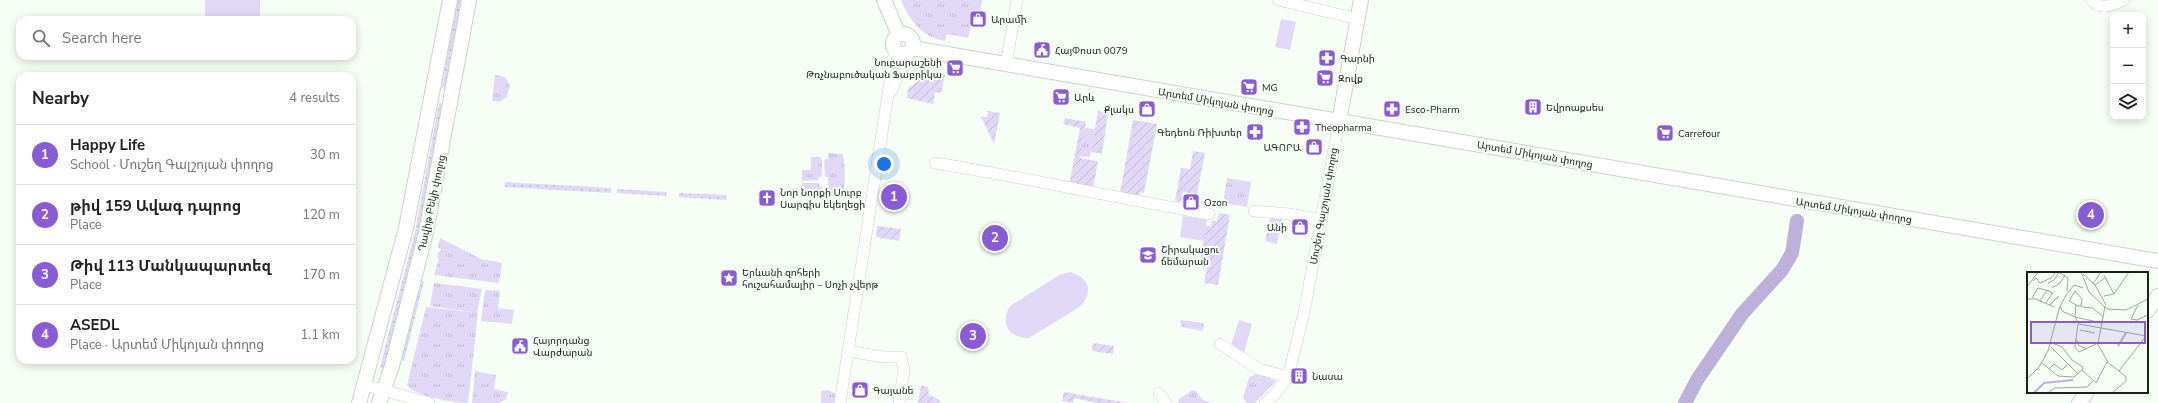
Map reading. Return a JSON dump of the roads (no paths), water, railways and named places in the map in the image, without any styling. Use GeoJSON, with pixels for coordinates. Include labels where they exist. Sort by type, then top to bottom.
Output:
{"type":"FeatureCollection","features":[{"type":"Feature","properties":{"kind":"main road","name":"Դավիթ Բեկի փողոց"},"geometry":{"type":"LineString","coordinates":[[359,403],[406,228],[450,0]]}},
{"type":"Feature","properties":{"kind":"main road","name":"Դավիթ Բեկի փողոց"},"geometry":{"type":"LineString","coordinates":[[381,397],[426,232],[470,0]]}},
{"type":"Feature","properties":{"kind":"main road"},"geometry":{"type":"LineString","coordinates":[[884,0],[899,35],[894,43],[905,50]]}},
{"type":"Feature","properties":{"kind":"main road","name":"Մուշեղ Գալշոյան փողոց"},"geometry":{"type":"LineString","coordinates":[[1339,122],[1361,0]]}},
{"type":"Feature","properties":{"kind":"main road","name":"Արտեմ Միկոյան փողոց"},"geometry":{"type":"LineString","coordinates":[[905,50],[1006,65],[1339,122],[1401,130],[1761,194],[2158,261]]}},
{"type":"Feature","properties":{"kind":"main road"},"geometry":{"type":"LineString","coordinates":[[432,92],[441,99],[453,95]]}},
{"type":"Feature","properties":{"kind":"main road"},"geometry":{"type":"LineString","coordinates":[[2148,310],[2158,296]]}},
{"type":"Feature","properties":{"kind":"main road"},"geometry":{"type":"LineString","coordinates":[[2079,403],[2086,393]]}},
{"type":"Feature","properties":{"kind":"street"},"geometry":{"type":"LineString","coordinates":[[1006,65],[1017,0]]}},
{"type":"Feature","properties":{"kind":"street"},"geometry":{"type":"LineString","coordinates":[[1278,0],[1358,18]]}},
{"type":"Feature","properties":{"kind":"street"},"geometry":{"type":"LineString","coordinates":[[2091,0],[2096,5],[2104,7],[2124,0]]}},
{"type":"Feature","properties":{"kind":"street"},"geometry":{"type":"LineString","coordinates":[[840,403],[888,97],[905,50]]}},
{"type":"Feature","properties":{"kind":"street","name":"Մուշեղ Գալշոյան փողոց"},"geometry":{"type":"LineString","coordinates":[[1265,403],[1274,395],[1288,377],[1304,313],[1339,122]]}},
{"type":"Feature","properties":{"kind":"street"},"geometry":{"type":"LineString","coordinates":[[935,163],[1012,175],[1048,185],[1209,214]]}},
{"type":"Feature","properties":{"kind":"street"},"geometry":{"type":"LineString","coordinates":[[1254,211],[1289,214],[1321,220]]}},
{"type":"Feature","properties":{"kind":"street"},"geometry":{"type":"LineString","coordinates":[[1220,344],[1259,369],[1288,377]]}},
{"type":"Feature","properties":{"kind":"street"},"geometry":{"type":"LineString","coordinates":[[848,351],[883,357],[901,357],[904,370],[899,403]]}},
{"type":"Feature","properties":{"kind":"street"},"geometry":{"type":"LineString","coordinates":[[365,385],[381,397],[429,403]]}},
{"type":"Feature","properties":{"kind":"street"},"geometry":{"type":"LineString","coordinates":[[1159,393],[1166,403]]}},
{"type":"Feature","properties":{"kind":"waterway"},"geometry":{"type":"LineString","coordinates":[[1685,403],[1697,380],[1742,314],[1782,270],[1792,253],[1797,221]]}},
{"type":"Feature","properties":{"kind":"place","name":"Արամի"},"geometry":{"type":"Point","coordinates":[978,19]}},
{"type":"Feature","properties":{"kind":"place","name":"ՀայՓոստ 0079"},"geometry":{"type":"Point","coordinates":[1042,50]}},
{"type":"Feature","properties":{"kind":"place","name":"Գարնի"},"geometry":{"type":"Point","coordinates":[1327,58]}},
{"type":"Feature","properties":{"kind":"place","name":"Նուբարաշենի Թռչնաբուծական Ֆաբրիկա"},"geometry":{"type":"Point","coordinates":[955,68]}},
{"type":"Feature","properties":{"kind":"place","name":"Զովք"},"geometry":{"type":"Point","coordinates":[1325,78]}},
{"type":"Feature","properties":{"kind":"place","name":"MG"},"geometry":{"type":"Point","coordinates":[1249,87]}},
{"type":"Feature","properties":{"kind":"place","name":"Արև"},"geometry":{"type":"Point","coordinates":[1061,97]}},
{"type":"Feature","properties":{"kind":"place","name":"Եվրոաքսես"},"geometry":{"type":"Point","coordinates":[1533,107]}},
{"type":"Feature","properties":{"kind":"place","name":"Քլակս"},"geometry":{"type":"Point","coordinates":[1147,109]}},
{"type":"Feature","properties":{"kind":"place","name":"Esco-Pharm"},"geometry":{"type":"Point","coordinates":[1392,109]}},
{"type":"Feature","properties":{"kind":"place","name":"Theopharma"},"geometry":{"type":"Point","coordinates":[1302,127]}},
{"type":"Feature","properties":{"kind":"place","name":"Գեդեոն Ռիխտեր"},"geometry":{"type":"Point","coordinates":[1255,132]}},
{"type":"Feature","properties":{"kind":"place","name":"Carrefour"},"geometry":{"type":"Point","coordinates":[1665,133]}},
{"type":"Feature","properties":{"kind":"place","name":"ԱԳՈՐԱ"},"geometry":{"type":"Point","coordinates":[1314,147]}},
{"type":"Feature","properties":{"kind":"place","name":"Happy Life"},"geometry":{"type":"Point","coordinates":[894,197]}},
{"type":"Feature","properties":{"kind":"place","name":"Նոր Նորքի Սուրբ Սարգիս եկեղեցի"},"geometry":{"type":"Point","coordinates":[767,198]}},
{"type":"Feature","properties":{"kind":"place","name":"Ozon"},"geometry":{"type":"Point","coordinates":[1191,202]}},
{"type":"Feature","properties":{"kind":"place","name":"ASEDL"},"geometry":{"type":"Point","coordinates":[2091,215]}},
{"type":"Feature","properties":{"kind":"place","name":"Անի"},"geometry":{"type":"Point","coordinates":[1300,227]}},
{"type":"Feature","properties":{"kind":"place","name":"թիվ 159 Ավագ դպրոց"},"geometry":{"type":"Point","coordinates":[995,238]}},
{"type":"Feature","properties":{"kind":"place","name":"Շիրակացու ճեմարան"},"geometry":{"type":"Point","coordinates":[1148,255]}},
{"type":"Feature","properties":{"kind":"place","name":"Երևանի զոհերի հուշահամալիր – Սոչի չվերթ"},"geometry":{"type":"Point","coordinates":[729,278]}},
{"type":"Feature","properties":{"kind":"place","name":"Թիվ 113 Մանկապարտեզ"},"geometry":{"type":"Point","coordinates":[973,336]}},
{"type":"Feature","properties":{"kind":"place","name":"Հայորդանց Վարժարան"},"geometry":{"type":"Point","coordinates":[520,346]}},
{"type":"Feature","properties":{"kind":"place","name":"Նասա"},"geometry":{"type":"Point","coordinates":[1299,376]}},
{"type":"Feature","properties":{"kind":"place","name":"Գայանե"},"geometry":{"type":"Point","coordinates":[860,390]}}]}
